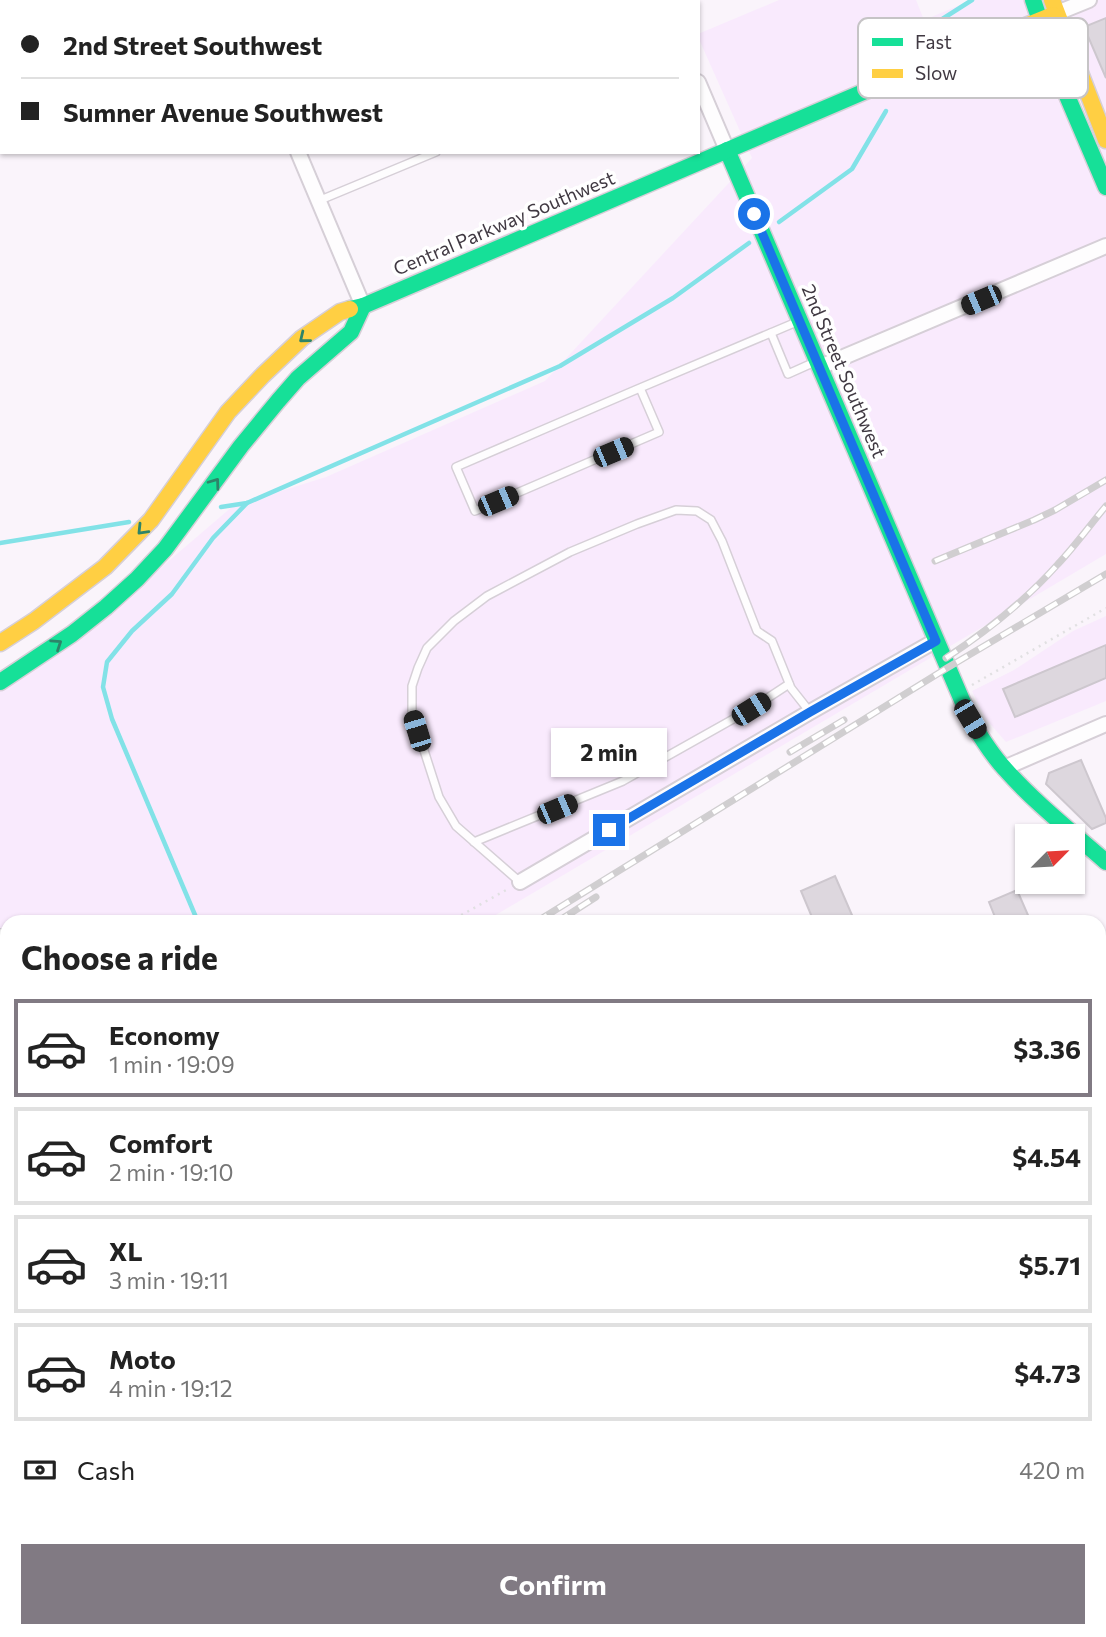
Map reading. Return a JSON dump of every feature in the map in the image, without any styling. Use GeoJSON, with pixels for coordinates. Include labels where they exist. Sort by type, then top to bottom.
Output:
{"type":"FeatureCollection","features":[{"type":"Feature","properties":{"kind":"street"},"geometry":{"type":"LineString","coordinates":[[1033,0],[1039,18]]}},
{"type":"Feature","properties":{"kind":"street","name":"Central Parkway Southwest"},"geometry":{"type":"LineString","coordinates":[[1054,7],[1089,0]]}},
{"type":"Feature","properties":{"kind":"street","name":"2nd Street Southwest"},"geometry":{"type":"LineString","coordinates":[[700,87],[970,719],[1004,768],[1105,861]]}},
{"type":"Feature","properties":{"kind":"street","name":"Central Parkway Southwest"},"geometry":{"type":"LineString","coordinates":[[0,643],[106,567],[151,520],[228,412],[302,338],[340,312],[363,306],[858,93]]}},
{"type":"Feature","properties":{"kind":"street"},"geometry":{"type":"LineString","coordinates":[[1088,95],[1106,140]]}},
{"type":"Feature","properties":{"kind":"street"},"geometry":{"type":"LineString","coordinates":[[1068,98],[1106,187]]}},
{"type":"Feature","properties":{"kind":"street"},"geometry":{"type":"LineString","coordinates":[[0,682],[72,634],[137,579],[173,539],[241,446],[298,378],[351,332],[363,306],[299,154]]}},
{"type":"Feature","properties":{"kind":"street"},"geometry":{"type":"LineString","coordinates":[[819,364],[1106,246]]}},
{"type":"Feature","properties":{"kind":"street"},"geometry":{"type":"LineString","coordinates":[[520,882],[936,641]]}},
{"type":"Feature","properties":{"kind":"street"},"geometry":{"type":"LineString","coordinates":[[1004,768],[1106,724]]}},
{"type":"Feature","properties":{"kind":"lane"},"geometry":{"type":"LineString","coordinates":[[318,201],[431,154]]}},
{"type":"Feature","properties":{"kind":"lane"},"geometry":{"type":"LineString","coordinates":[[640,388],[659,432],[475,511],[456,467],[640,388],[800,321]]}},
{"type":"Feature","properties":{"kind":"lane"},"geometry":{"type":"LineString","coordinates":[[771,333],[788,374],[819,364]]}},
{"type":"Feature","properties":{"kind":"lane"},"geometry":{"type":"LineString","coordinates":[[520,882],[456,826],[439,797],[412,713],[412,686],[427,648],[454,621],[487,596],[570,552],[676,510],[697,511],[711,520],[722,541],[757,631],[772,641],[791,688],[810,712]]}},
{"type":"Feature","properties":{"kind":"lane"},"geometry":{"type":"LineString","coordinates":[[474,842],[623,781],[751,709],[789,684]]}},
{"type":"Feature","properties":{"kind":"path"},"geometry":{"type":"LineString","coordinates":[[953,684],[971,686],[1106,608]]}},
{"type":"Feature","properties":{"kind":"path"},"geometry":{"type":"LineString","coordinates":[[462,915],[520,882]]}},
{"type":"Feature","properties":{"kind":"shaded area"},"geometry":{"type":"Polygon","coordinates":[[[779,0],[916,0],[923,18],[858,18],[858,98],[1088,98],[1088,18],[929,18],[972,0],[1106,0],[1106,554],[496,915],[0,915],[0,691],[75,641],[233,506],[326,477],[545,381],[752,158],[700,41],[700,33],[779,0]]]}},
{"type":"Feature","properties":{"kind":"shaded area"},"geometry":{"type":"Polygon","coordinates":[[[1106,616],[1106,701],[1006,742],[985,718],[972,691],[1014,670],[1073,631],[1106,616]]]}},
{"type":"Feature","properties":{"kind":"building"},"geometry":{"type":"Polygon","coordinates":[[[1106,18],[1106,78],[1088,36],[1088,25],[1106,18]]]}},
{"type":"Feature","properties":{"kind":"building"},"geometry":{"type":"Polygon","coordinates":[[[1106,645],[1106,678],[1015,717],[1003,689],[1106,645]]]}},
{"type":"Feature","properties":{"kind":"building"},"geometry":{"type":"Polygon","coordinates":[[[1081,760],[1106,818],[1106,823],[1092,829],[1046,784],[1049,773],[1081,760]]]}},
{"type":"Feature","properties":{"kind":"building"},"geometry":{"type":"Polygon","coordinates":[[[835,876],[852,915],[811,915],[801,891],[835,876]]]}},
{"type":"Feature","properties":{"kind":"building"},"geometry":{"type":"Polygon","coordinates":[[[1015,891],[1028,915],[994,915],[989,902],[1015,891]]]}},
{"type":"Feature","properties":{"kind":"waterway"},"geometry":{"type":"LineString","coordinates":[[944,18],[972,0]]}},
{"type":"Feature","properties":{"kind":"waterway"},"geometry":{"type":"LineString","coordinates":[[779,222],[852,169],[886,111]]}},
{"type":"Feature","properties":{"kind":"waterway"},"geometry":{"type":"LineString","coordinates":[[221,507],[247,503],[560,366],[673,298],[749,243]]}},
{"type":"Feature","properties":{"kind":"waterway"},"geometry":{"type":"LineString","coordinates":[[195,915],[112,719],[103,687],[107,662],[132,631],[172,594],[213,538],[247,503]]}},
{"type":"Feature","properties":{"kind":"waterway"},"geometry":{"type":"LineString","coordinates":[[0,543],[129,522]]}},
{"type":"Feature","properties":{"kind":"railway"},"geometry":{"type":"LineString","coordinates":[[935,561],[1034,520],[1106,480]]}},
{"type":"Feature","properties":{"kind":"railway"},"geometry":{"type":"LineString","coordinates":[[946,658],[1019,603],[1064,557],[1106,506]]}},
{"type":"Feature","properties":{"kind":"railway"},"geometry":{"type":"LineString","coordinates":[[547,915],[947,668],[1106,574]]}},
{"type":"Feature","properties":{"kind":"railway"},"geometry":{"type":"LineString","coordinates":[[790,752],[844,720]]}},
{"type":"Feature","properties":{"kind":"railway"},"geometry":{"type":"LineString","coordinates":[[568,915],[596,897]]}},
{"type":"Feature","properties":{"kind":"traffic: fast"},"geometry":{"type":"LineString","coordinates":[[1033,0],[1039,18]]}},
{"type":"Feature","properties":{"kind":"traffic: fast"},"geometry":{"type":"LineString","coordinates":[[350,309],[363,306],[858,94]]}},
{"type":"Feature","properties":{"kind":"traffic: fast"},"geometry":{"type":"LineString","coordinates":[[1068,98],[1106,187]]}},
{"type":"Feature","properties":{"kind":"traffic: fast"},"geometry":{"type":"LineString","coordinates":[[727,150],[970,719],[990,751],[1017,782],[1106,862]]}},
{"type":"Feature","properties":{"kind":"traffic: fast"},"geometry":{"type":"LineString","coordinates":[[0,682],[72,634],[137,579],[165,549],[278,401],[298,378],[351,332],[363,306]]}},
{"type":"Feature","properties":{"kind":"traffic: slow"},"geometry":{"type":"LineString","coordinates":[[1052,0],[1059,18]]}},
{"type":"Feature","properties":{"kind":"traffic: slow"},"geometry":{"type":"LineString","coordinates":[[1046,18],[1053,15]]}},
{"type":"Feature","properties":{"kind":"traffic: slow"},"geometry":{"type":"LineString","coordinates":[[1088,93],[1106,140]]}},
{"type":"Feature","properties":{"kind":"traffic: slow"},"geometry":{"type":"LineString","coordinates":[[0,643],[34,621],[105,567],[151,520],[228,412],[263,375],[302,338],[340,312],[350,309]]}},
{"type":"Feature","properties":{"kind":"route"},"geometry":{"type":"LineString","coordinates":[[609,830],[936,641],[754,214]]}}]}
